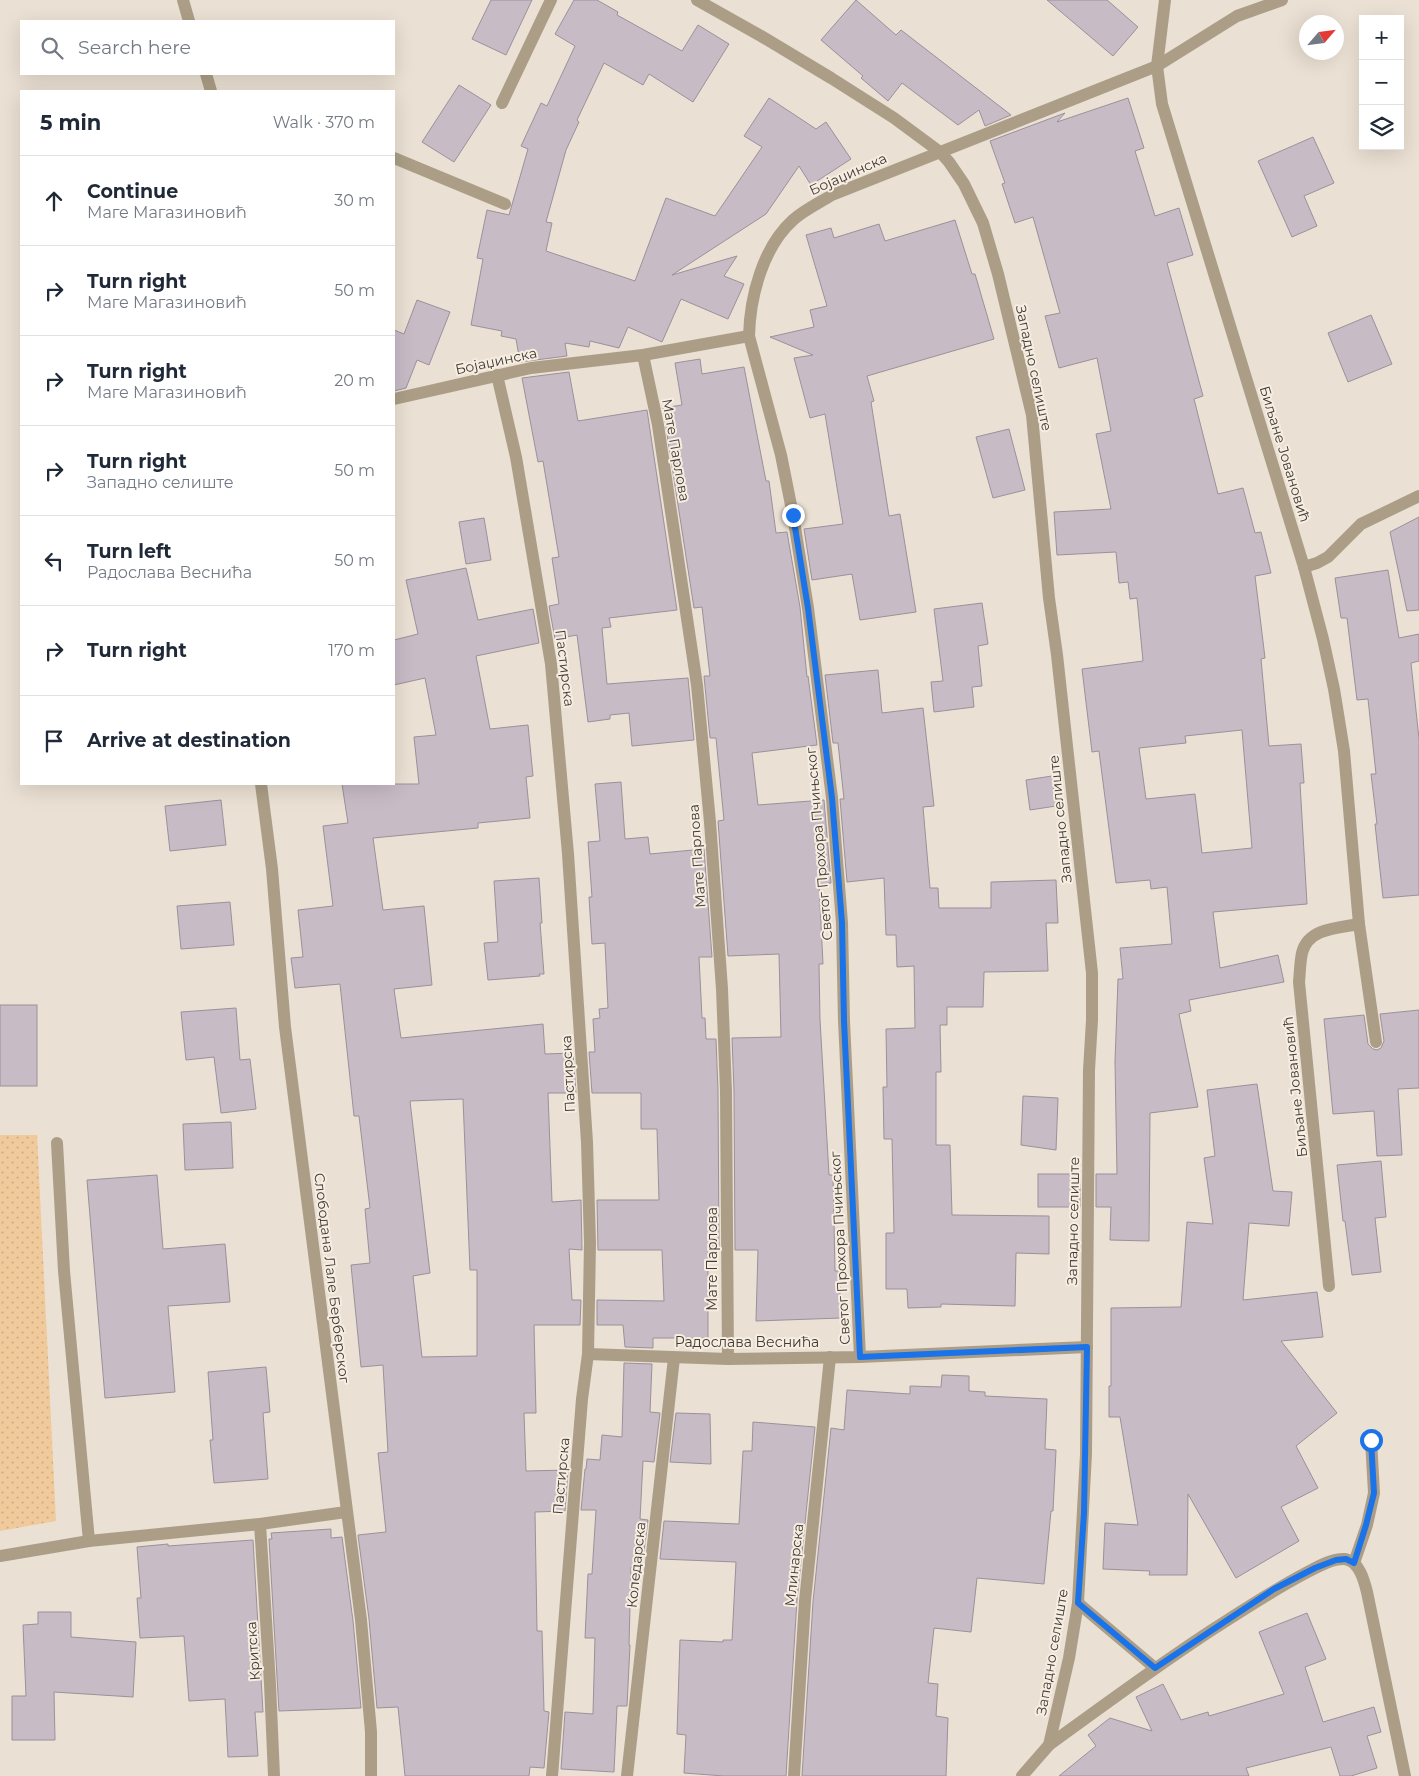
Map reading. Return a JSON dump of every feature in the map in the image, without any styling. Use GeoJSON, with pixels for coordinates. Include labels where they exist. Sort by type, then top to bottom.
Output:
{"type":"FeatureCollection","features":[{"type":"Feature","properties":{"kind":"street"},"geometry":{"type":"LineString","coordinates":[[183,0],[190,20]]}},
{"type":"Feature","properties":{"kind":"street"},"geometry":{"type":"LineString","coordinates":[[502,103],[551,0]]}},
{"type":"Feature","properties":{"kind":"street","name":"Западно селиште"},"geometry":{"type":"LineString","coordinates":[[696,0],[761,36],[894,118],[940,152],[949,162],[964,184],[983,223],[998,274],[1032,415],[1049,598],[1092,973],[1092,1020],[1089,1070],[1085,1484],[1078,1603],[1069,1658],[1049,1744],[1022,1776]]}},
{"type":"Feature","properties":{"kind":"street","name":"Биљане Јовановић"},"geometry":{"type":"LineString","coordinates":[[1164,0],[1157,66],[1162,104],[1304,567],[1323,639],[1344,751],[1359,924],[1376,1042]]}},
{"type":"Feature","properties":{"kind":"street","name":"Бојаџинска"},"geometry":{"type":"LineString","coordinates":[[395,400],[531,368],[643,355],[749,336],[749,318],[753,297],[765,262],[781,233],[794,219],[832,195],[1157,66],[1237,16],[1282,0]]}},
{"type":"Feature","properties":{"kind":"street"},"geometry":{"type":"LineString","coordinates":[[206,75],[212,90]]}},
{"type":"Feature","properties":{"kind":"street"},"geometry":{"type":"LineString","coordinates":[[395,158],[505,204]]}},
{"type":"Feature","properties":{"kind":"street","name":"Светог Прохора Пчињског"},"geometry":{"type":"LineString","coordinates":[[749,336],[781,455],[793,515],[809,617],[832,798],[842,923],[860,1357]]}},
{"type":"Feature","properties":{"kind":"street","name":"Мате Парлова"},"geometry":{"type":"LineString","coordinates":[[643,355],[659,434],[696,675],[710,822],[722,989],[726,1091],[728,1359]]}},
{"type":"Feature","properties":{"kind":"street","name":"Пастирска"},"geometry":{"type":"LineString","coordinates":[[497,375],[518,466],[551,664],[568,854],[587,1142],[590,1243],[588,1354],[582,1399],[552,1776]]}},
{"type":"Feature","properties":{"kind":"street"},"geometry":{"type":"LineString","coordinates":[[1304,567],[1328,557],[1361,524],[1419,496]]}},
{"type":"Feature","properties":{"kind":"street","name":"Слободана Лале Берберског"},"geometry":{"type":"LineString","coordinates":[[262,785],[272,869],[285,1027],[368,1680],[371,1776]]}},
{"type":"Feature","properties":{"kind":"street","name":"Биљане Јовановић"},"geometry":{"type":"LineString","coordinates":[[1329,1286],[1299,982],[1302,953],[1311,938],[1319,932],[1359,924]]}},
{"type":"Feature","properties":{"kind":"street"},"geometry":{"type":"LineString","coordinates":[[57,1143],[64,1271],[89,1541]]}},
{"type":"Feature","properties":{"kind":"street","name":"Радослава Веснића"},"geometry":{"type":"LineString","coordinates":[[588,1354],[728,1359],[860,1357],[1087,1347]]}},
{"type":"Feature","properties":{"kind":"street","name":"Млинарска"},"geometry":{"type":"LineString","coordinates":[[794,1776],[805,1601],[830,1357]]}},
{"type":"Feature","properties":{"kind":"street","name":"Коледарска"},"geometry":{"type":"LineString","coordinates":[[627,1776],[674,1358]]}},
{"type":"Feature","properties":{"kind":"street"},"geometry":{"type":"LineString","coordinates":[[1354,1563],[1374,1493],[1371,1440]]}},
{"type":"Feature","properties":{"kind":"street"},"geometry":{"type":"LineString","coordinates":[[0,1556],[89,1541],[260,1524],[346,1512]]}},
{"type":"Feature","properties":{"kind":"street","name":"Критска"},"geometry":{"type":"LineString","coordinates":[[260,1524],[274,1776]]}},
{"type":"Feature","properties":{"kind":"street"},"geometry":{"type":"LineString","coordinates":[[1049,1744],[1155,1668],[1274,1589],[1315,1568],[1336,1560],[1346,1559],[1354,1563],[1362,1575],[1367,1592],[1405,1776]]}},
{"type":"Feature","properties":{"kind":"street"},"geometry":{"type":"LineString","coordinates":[[1078,1603],[1155,1668]]}},
{"type":"Feature","properties":{"kind":"shaded area"},"geometry":{"type":"Polygon","coordinates":[[[0,1135],[37,1135],[56,1521],[0,1531],[0,1135]]]}},
{"type":"Feature","properties":{"kind":"building"},"geometry":{"type":"Polygon","coordinates":[[[491,0],[532,0],[506,55],[472,39],[491,0]]]}},
{"type":"Feature","properties":{"kind":"building"},"geometry":{"type":"Polygon","coordinates":[[[574,0],[597,0],[618,12],[617,15],[682,51],[698,25],[729,44],[693,102],[649,74],[643,85],[604,63],[577,120],[579,122],[566,150],[546,222],[552,223],[546,251],[635,281],[666,198],[715,216],[762,147],[744,136],[769,98],[816,129],[826,122],[851,159],[811,185],[799,166],[766,214],[672,275],[737,256],[724,276],[744,284],[728,319],[681,299],[662,342],[628,327],[619,348],[590,341],[589,347],[565,343],[567,356],[520,362],[516,339],[501,336],[502,331],[471,325],[483,259],[477,258],[487,210],[509,215],[528,149],[521,146],[541,103],[547,106],[575,46],[555,34],[574,0]]]}},
{"type":"Feature","properties":{"kind":"building"},"geometry":{"type":"Polygon","coordinates":[[[856,0],[896,35],[901,30],[1011,115],[985,126],[979,110],[958,125],[902,83],[888,101],[861,78],[863,76],[821,40],[856,0]]]}},
{"type":"Feature","properties":{"kind":"building"},"geometry":{"type":"Polygon","coordinates":[[[1047,0],[1107,0],[1138,27],[1113,56],[1047,0]]]}},
{"type":"Feature","properties":{"kind":"building"},"geometry":{"type":"Polygon","coordinates":[[[459,85],[491,105],[454,162],[422,142],[459,85]]]}},
{"type":"Feature","properties":{"kind":"building"},"geometry":{"type":"Polygon","coordinates":[[[1128,98],[1144,148],[1135,151],[1155,216],[1179,208],[1193,255],[1167,263],[1203,396],[1194,399],[1218,494],[1243,488],[1255,533],[1261,532],[1271,573],[1255,576],[1265,658],[1261,659],[1269,746],[1301,744],[1304,783],[1300,783],[1307,904],[1213,912],[1220,968],[1278,955],[1284,982],[1189,1000],[1191,1011],[1179,1014],[1198,1107],[1150,1113],[1149,1241],[1110,1240],[1111,1207],[1096,1207],[1096,1174],[1117,1174],[1115,1062],[1118,979],[1123,979],[1120,948],[1172,944],[1167,887],[1151,889],[1150,880],[1116,883],[1099,751],[1092,752],[1082,669],[1143,661],[1137,598],[1130,599],[1128,582],[1119,583],[1116,552],[1057,555],[1054,512],[1111,509],[1096,434],[1111,431],[1097,358],[1059,368],[1045,316],[1060,313],[1033,217],[1015,223],[1002,184],[1005,183],[990,141],[1065,113],[1057,122],[1128,98]],[[1242,730],[1185,736],[1186,743],[1139,748],[1146,799],[1195,794],[1202,853],[1252,848],[1242,730]]]}},
{"type":"Feature","properties":{"kind":"building"},"geometry":{"type":"Polygon","coordinates":[[[1313,137],[1334,183],[1304,196],[1317,226],[1292,237],[1258,161],[1313,137]]]}},
{"type":"Feature","properties":{"kind":"building"},"geometry":{"type":"Polygon","coordinates":[[[955,220],[972,274],[975,274],[994,339],[867,376],[874,401],[871,402],[889,516],[900,514],[916,612],[860,620],[852,574],[812,580],[804,529],[843,524],[825,414],[810,418],[794,358],[813,355],[770,337],[814,327],[810,310],[827,306],[806,235],[831,228],[834,238],[879,224],[885,241],[955,220]]]}},
{"type":"Feature","properties":{"kind":"building"},"geometry":{"type":"Polygon","coordinates":[[[417,300],[450,312],[429,365],[417,360],[406,388],[395,391],[395,330],[404,334],[417,300]]]}},
{"type":"Feature","properties":{"kind":"building"},"geometry":{"type":"Polygon","coordinates":[[[1371,315],[1392,364],[1348,382],[1328,333],[1371,315]]]}},
{"type":"Feature","properties":{"kind":"building"},"geometry":{"type":"Polygon","coordinates":[[[700,359],[702,374],[744,367],[766,481],[769,481],[776,533],[787,532],[800,607],[807,677],[817,745],[752,753],[758,805],[824,800],[831,883],[819,884],[823,964],[819,964],[820,1020],[829,1175],[833,1175],[835,1271],[839,1271],[841,1318],[756,1321],[758,1250],[735,1250],[732,1038],[781,1037],[779,954],[728,956],[718,821],[724,820],[716,738],[710,738],[704,676],[710,676],[702,607],[694,608],[663,408],[682,405],[675,363],[700,359]]]}},
{"type":"Feature","properties":{"kind":"building"},"geometry":{"type":"Polygon","coordinates":[[[569,372],[578,421],[647,410],[677,610],[609,618],[611,627],[602,628],[607,684],[688,678],[694,740],[632,746],[629,713],[610,715],[610,719],[588,722],[577,635],[555,639],[549,606],[559,604],[552,558],[559,557],[543,461],[538,462],[522,378],[569,372]]]}},
{"type":"Feature","properties":{"kind":"building"},"geometry":{"type":"Polygon","coordinates":[[[1009,429],[1025,490],[993,498],[976,437],[1009,429]]]}},
{"type":"Feature","properties":{"kind":"building"},"geometry":{"type":"Polygon","coordinates":[[[1419,517],[1419,610],[1407,611],[1390,532],[1419,517]]]}},
{"type":"Feature","properties":{"kind":"building"},"geometry":{"type":"Polygon","coordinates":[[[484,518],[491,560],[466,564],[459,522],[484,518]]]}},
{"type":"Feature","properties":{"kind":"building"},"geometry":{"type":"Polygon","coordinates":[[[466,568],[478,620],[533,609],[539,643],[476,656],[490,729],[528,725],[533,776],[526,777],[530,818],[478,823],[478,828],[373,838],[383,910],[424,906],[432,985],[394,989],[401,1038],[543,1024],[545,1054],[573,1053],[576,1093],[548,1093],[552,1202],[581,1200],[582,1250],[569,1249],[572,1300],[581,1300],[580,1325],[534,1325],[536,1413],[524,1413],[526,1471],[568,1470],[565,1511],[535,1512],[537,1631],[542,1631],[544,1711],[549,1712],[544,1768],[530,1767],[529,1776],[405,1776],[398,1707],[377,1708],[369,1619],[358,1535],[386,1532],[378,1453],[388,1452],[383,1365],[361,1367],[351,1265],[370,1263],[365,1209],[370,1208],[359,1116],[354,1116],[340,984],[295,988],[291,958],[303,957],[298,910],[333,906],[323,826],[348,823],[342,785],[419,784],[414,737],[436,735],[425,678],[395,685],[395,640],[418,634],[406,580],[466,568]],[[463,1099],[410,1101],[430,1273],[413,1276],[422,1357],[477,1356],[477,1270],[470,1270],[463,1099]]]}},
{"type":"Feature","properties":{"kind":"building"},"geometry":{"type":"Polygon","coordinates":[[[1388,570],[1399,638],[1419,634],[1419,661],[1411,663],[1419,739],[1419,895],[1383,898],[1371,774],[1376,774],[1368,699],[1357,700],[1347,618],[1341,618],[1335,578],[1388,570]]]}},
{"type":"Feature","properties":{"kind":"building"},"geometry":{"type":"Polygon","coordinates":[[[982,603],[988,644],[978,646],[982,686],[972,687],[974,707],[934,712],[931,682],[943,681],[934,609],[982,603]]]}},
{"type":"Feature","properties":{"kind":"building"},"geometry":{"type":"Polygon","coordinates":[[[878,670],[882,713],[923,708],[934,806],[923,807],[930,888],[938,888],[939,908],[991,908],[991,882],[1056,880],[1058,923],[1046,923],[1048,971],[984,972],[983,1007],[947,1007],[947,1025],[940,1025],[941,1072],[936,1072],[936,1145],[950,1145],[952,1215],[1049,1216],[1049,1254],[1016,1253],[1015,1306],[941,1304],[941,1307],[908,1308],[907,1289],[886,1289],[886,1233],[894,1233],[892,1139],[884,1139],[883,1087],[887,1087],[886,1029],[915,1028],[914,966],[897,967],[896,935],[886,935],[884,878],[847,882],[840,799],[844,799],[838,743],[833,743],[825,675],[878,670]]]}},
{"type":"Feature","properties":{"kind":"building"},"geometry":{"type":"Polygon","coordinates":[[[1052,776],[1056,806],[1030,810],[1026,780],[1052,776]]]}},
{"type":"Feature","properties":{"kind":"building"},"geometry":{"type":"Polygon","coordinates":[[[621,782],[625,839],[648,837],[650,854],[704,849],[712,957],[699,957],[702,1018],[705,1018],[706,1039],[716,1039],[718,1091],[719,1250],[708,1250],[708,1338],[653,1338],[653,1348],[625,1347],[623,1325],[597,1325],[597,1300],[664,1301],[662,1250],[598,1250],[597,1200],[659,1200],[657,1129],[641,1129],[641,1093],[592,1093],[589,1052],[595,1052],[593,1019],[600,1018],[599,1009],[608,1008],[605,943],[592,944],[589,897],[592,897],[588,842],[600,841],[595,784],[621,782]]]}},
{"type":"Feature","properties":{"kind":"building"},"geometry":{"type":"Polygon","coordinates":[[[221,800],[226,845],[170,851],[165,806],[221,800]]]}},
{"type":"Feature","properties":{"kind":"building"},"geometry":{"type":"Polygon","coordinates":[[[539,878],[544,974],[539,974],[540,976],[488,980],[484,943],[498,942],[494,881],[539,878]]]}},
{"type":"Feature","properties":{"kind":"building"},"geometry":{"type":"Polygon","coordinates":[[[230,902],[234,945],[181,949],[177,906],[230,902]]]}},
{"type":"Feature","properties":{"kind":"building"},"geometry":{"type":"Polygon","coordinates":[[[0,1005],[37,1005],[37,1086],[0,1086],[0,1005]]]}},
{"type":"Feature","properties":{"kind":"building"},"geometry":{"type":"Polygon","coordinates":[[[236,1008],[240,1060],[250,1059],[256,1109],[221,1113],[214,1057],[186,1060],[181,1012],[236,1008]]]}},
{"type":"Feature","properties":{"kind":"building"},"geometry":{"type":"Polygon","coordinates":[[[1419,1010],[1419,1088],[1398,1089],[1402,1155],[1377,1156],[1374,1111],[1333,1114],[1324,1019],[1364,1015],[1368,1044],[1377,1050],[1381,1048],[1384,1041],[1380,1014],[1419,1010]]]}},
{"type":"Feature","properties":{"kind":"building"},"geometry":{"type":"Polygon","coordinates":[[[1257,1084],[1273,1191],[1292,1192],[1289,1226],[1249,1223],[1243,1300],[1317,1292],[1323,1337],[1281,1341],[1337,1413],[1296,1446],[1318,1488],[1281,1507],[1299,1541],[1236,1578],[1188,1494],[1187,1575],[1149,1575],[1150,1571],[1103,1569],[1105,1523],[1138,1525],[1120,1417],[1109,1417],[1111,1308],[1181,1307],[1187,1222],[1213,1224],[1204,1158],[1215,1156],[1207,1090],[1257,1084]]]}},
{"type":"Feature","properties":{"kind":"building"},"geometry":{"type":"Polygon","coordinates":[[[1023,1096],[1058,1098],[1056,1150],[1021,1145],[1023,1096]]]}},
{"type":"Feature","properties":{"kind":"building"},"geometry":{"type":"Polygon","coordinates":[[[231,1122],[233,1168],[185,1170],[183,1124],[231,1122]]]}},
{"type":"Feature","properties":{"kind":"building"},"geometry":{"type":"Polygon","coordinates":[[[1381,1161],[1386,1217],[1375,1218],[1381,1272],[1352,1275],[1345,1221],[1343,1221],[1337,1165],[1381,1161]]]}},
{"type":"Feature","properties":{"kind":"building"},"geometry":{"type":"Polygon","coordinates":[[[1038,1174],[1080,1174],[1080,1207],[1038,1207],[1038,1174]]]}},
{"type":"Feature","properties":{"kind":"building"},"geometry":{"type":"Polygon","coordinates":[[[157,1175],[163,1249],[225,1244],[230,1302],[168,1306],[175,1392],[105,1398],[87,1180],[157,1175]]]}},
{"type":"Feature","properties":{"kind":"building"},"geometry":{"type":"Polygon","coordinates":[[[624,1363],[652,1364],[650,1412],[660,1413],[654,1462],[643,1461],[640,1519],[648,1520],[643,1559],[635,1558],[634,1567],[631,1567],[627,1706],[617,1706],[614,1772],[561,1769],[565,1712],[593,1714],[595,1638],[585,1638],[588,1574],[592,1574],[596,1510],[581,1510],[587,1459],[600,1460],[602,1435],[622,1437],[624,1363]]]}},
{"type":"Feature","properties":{"kind":"building"},"geometry":{"type":"Polygon","coordinates":[[[266,1367],[270,1412],[263,1413],[268,1479],[214,1483],[210,1440],[213,1440],[208,1372],[266,1367]]]}},
{"type":"Feature","properties":{"kind":"building"},"geometry":{"type":"Polygon","coordinates":[[[942,1375],[969,1376],[969,1391],[985,1392],[985,1396],[1047,1399],[1045,1449],[1056,1450],[1053,1511],[1051,1511],[1044,1584],[977,1578],[971,1632],[934,1628],[928,1683],[938,1684],[936,1716],[948,1718],[946,1776],[802,1776],[813,1602],[831,1428],[844,1430],[847,1390],[910,1394],[910,1386],[941,1387],[942,1375]]]}},
{"type":"Feature","properties":{"kind":"building"},"geometry":{"type":"Polygon","coordinates":[[[676,1413],[710,1414],[711,1464],[670,1462],[676,1413]]]}},
{"type":"Feature","properties":{"kind":"building"},"geometry":{"type":"Polygon","coordinates":[[[753,1422],[815,1427],[797,1600],[786,1776],[724,1776],[684,1773],[686,1735],[677,1734],[680,1640],[723,1642],[723,1640],[732,1640],[736,1562],[660,1559],[664,1521],[739,1524],[743,1451],[752,1451],[753,1422]]]}},
{"type":"Feature","properties":{"kind":"building"},"geometry":{"type":"Polygon","coordinates":[[[331,1529],[331,1538],[342,1537],[353,1621],[361,1708],[279,1711],[269,1539],[272,1539],[271,1533],[331,1529]]]}},
{"type":"Feature","properties":{"kind":"building"},"geometry":{"type":"Polygon","coordinates":[[[253,1540],[263,1712],[255,1712],[258,1756],[228,1757],[225,1699],[189,1701],[184,1636],[140,1638],[137,1598],[141,1598],[137,1547],[253,1540]]]}},
{"type":"Feature","properties":{"kind":"building"},"geometry":{"type":"Polygon","coordinates":[[[38,1612],[71,1612],[71,1637],[136,1642],[133,1697],[54,1692],[55,1740],[12,1740],[12,1696],[26,1696],[23,1625],[38,1624],[38,1612]]]}},
{"type":"Feature","properties":{"kind":"building"},"geometry":{"type":"Polygon","coordinates":[[[1307,1613],[1326,1659],[1305,1667],[1323,1722],[1374,1707],[1381,1732],[1367,1736],[1377,1768],[1351,1776],[1340,1776],[1331,1747],[1246,1768],[1249,1776],[1059,1776],[1096,1746],[1088,1735],[1110,1718],[1152,1731],[1136,1697],[1163,1684],[1181,1720],[1208,1712],[1209,1716],[1284,1694],[1259,1632],[1307,1613]]]}},
{"type":"Feature","properties":{"kind":"route"},"geometry":{"type":"LineString","coordinates":[[793,515],[820,698],[832,798],[842,923],[844,1021],[860,1357],[1087,1347],[1084,1513],[1078,1603],[1155,1668],[1274,1589],[1315,1568],[1336,1560],[1346,1559],[1354,1563],[1374,1493],[1371,1440]]}}]}
